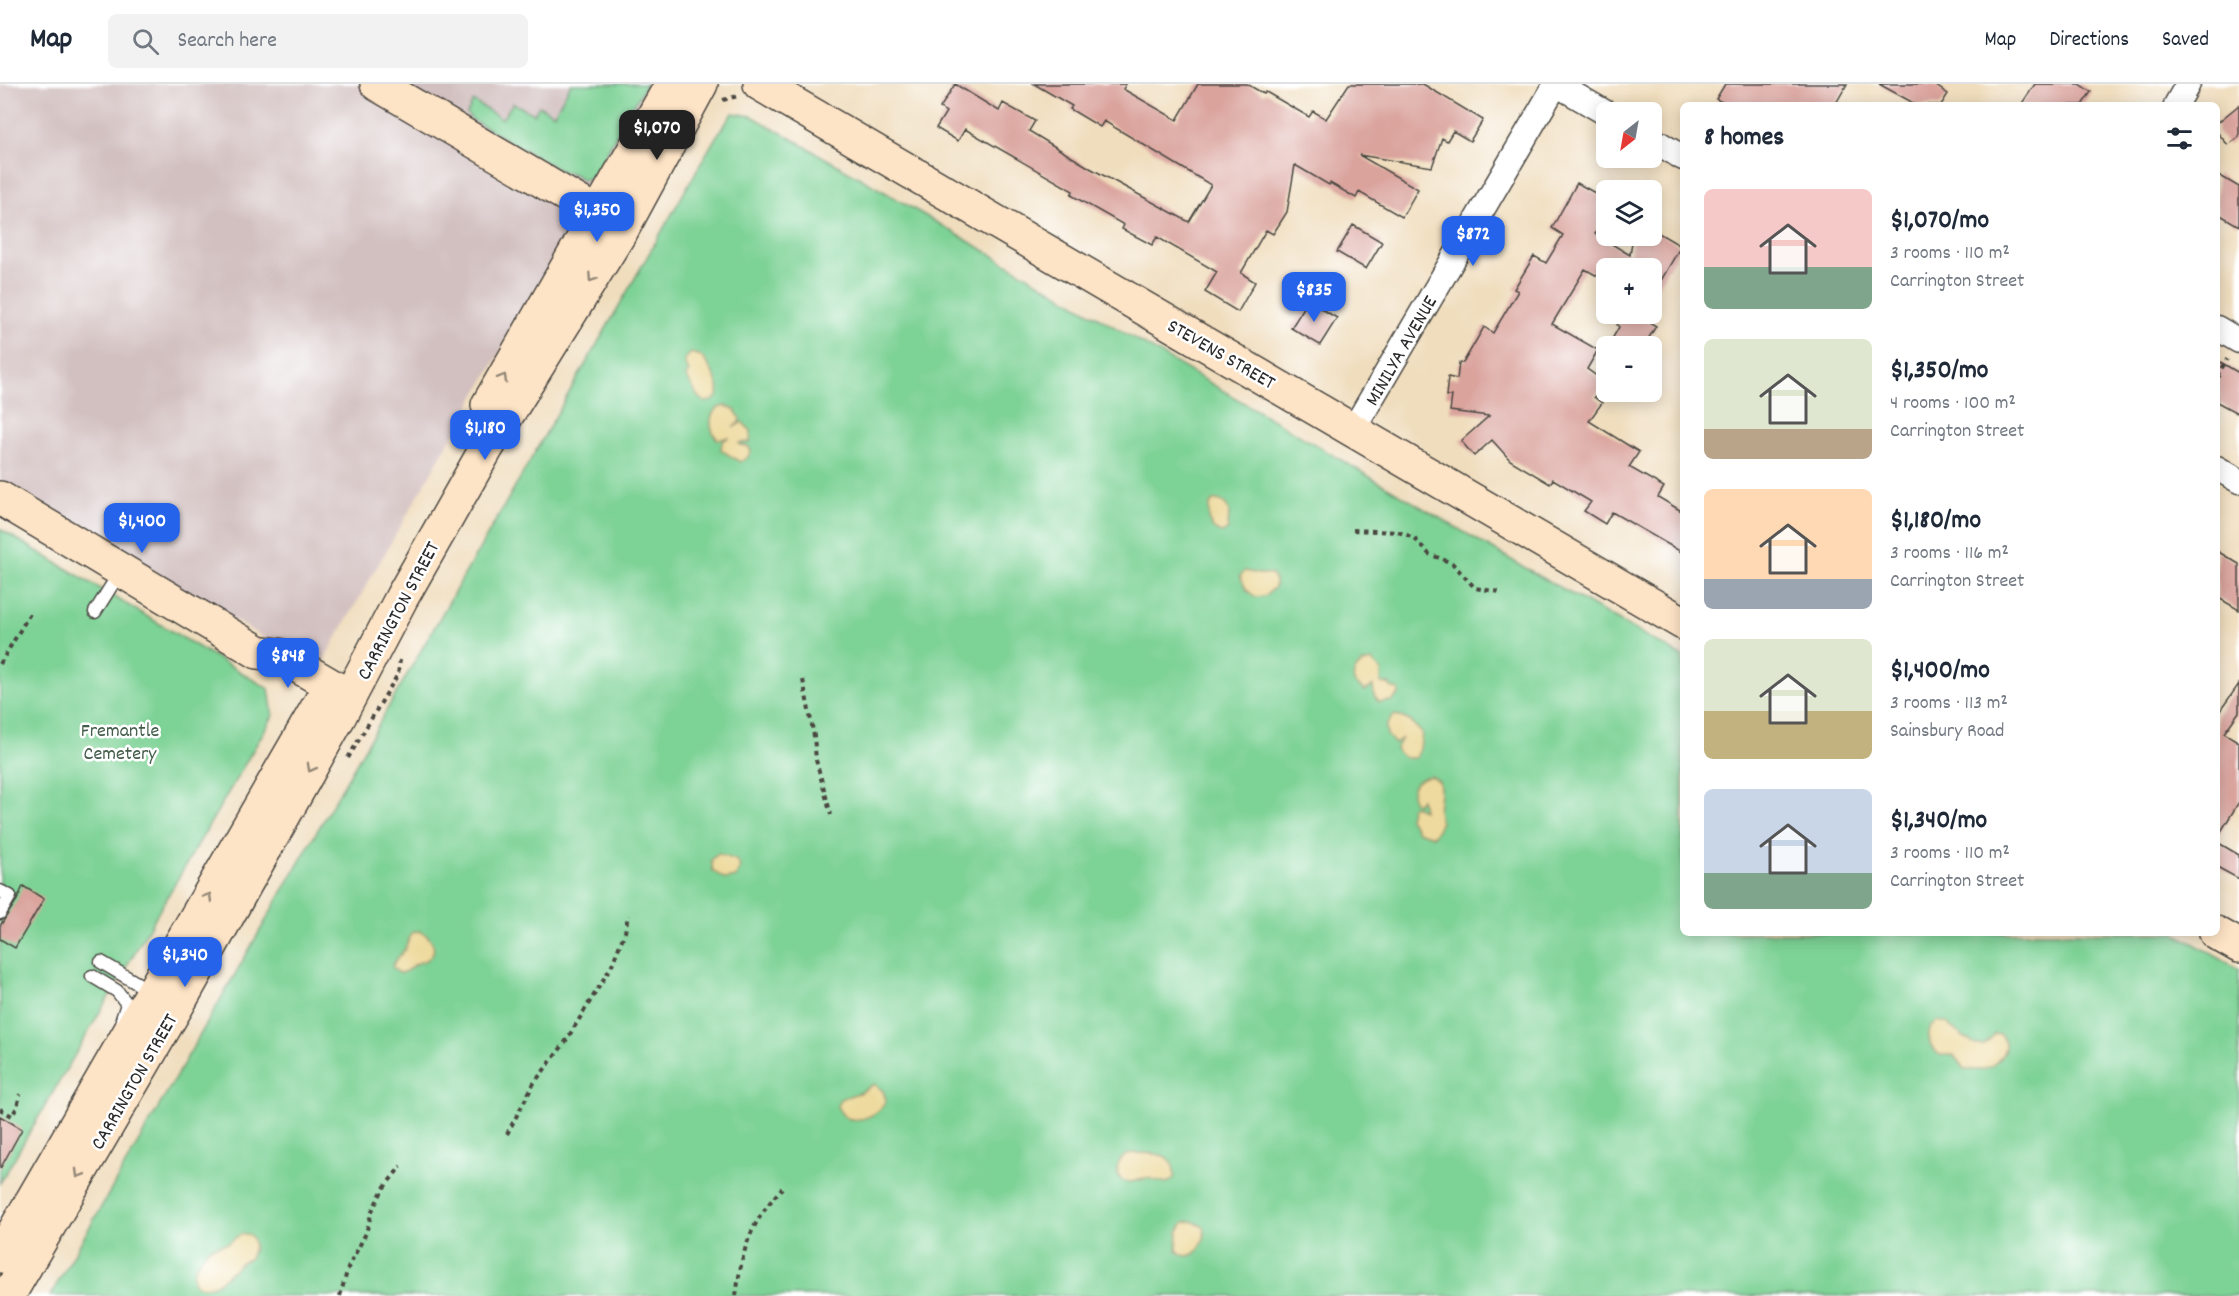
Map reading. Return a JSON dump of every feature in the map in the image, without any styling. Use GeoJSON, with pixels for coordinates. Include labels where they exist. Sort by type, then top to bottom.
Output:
{"type":"FeatureCollection","features":[{"type":"Feature","properties":{"kind":"main road"},"geometry":{"type":"LineString","coordinates":[[377,84],[610,221]]}},
{"type":"Feature","properties":{"kind":"main road","name":"CARRINGTON STREET"},"geometry":{"type":"LineString","coordinates":[[610,221],[672,84]]}},
{"type":"Feature","properties":{"kind":"main road","name":"CARRINGTON STREET"},"geometry":{"type":"LineString","coordinates":[[8,1296],[165,1000],[335,701],[610,221],[701,84]]}},
{"type":"Feature","properties":{"kind":"main road","name":"STEVENS STREET"},"geometry":{"type":"LineString","coordinates":[[760,84],[1680,621]]}},
{"type":"Feature","properties":{"kind":"main road"},"geometry":{"type":"LineString","coordinates":[[0,498],[258,652],[271,673],[335,701]]}},
{"type":"Feature","properties":{"kind":"main road"},"geometry":{"type":"LineString","coordinates":[[2220,935],[2239,946]]}},
{"type":"Feature","properties":{"kind":"main road","name":"CARRINGTON STREET"},"geometry":{"type":"LineString","coordinates":[[0,1256],[82,1116],[165,1000]]}},
{"type":"Feature","properties":{"kind":"street","name":"MINILYA AVENUE"},"geometry":{"type":"LineString","coordinates":[[1353,430],[1556,84]]}},
{"type":"Feature","properties":{"kind":"street"},"geometry":{"type":"LineString","coordinates":[[1556,84],[1596,107]]}},
{"type":"Feature","properties":{"kind":"street"},"geometry":{"type":"LineString","coordinates":[[2178,102],[2188,84]]}},
{"type":"Feature","properties":{"kind":"street"},"geometry":{"type":"LineString","coordinates":[[1662,145],[1680,156]]}},
{"type":"Feature","properties":{"kind":"street"},"geometry":{"type":"LineString","coordinates":[[2220,330],[2239,340]]}},
{"type":"Feature","properties":{"kind":"street"},"geometry":{"type":"LineString","coordinates":[[2220,470],[2239,481]]}},
{"type":"Feature","properties":{"kind":"lane"},"geometry":{"type":"LineString","coordinates":[[94,612],[121,571]]}},
{"type":"Feature","properties":{"kind":"lane"},"geometry":{"type":"LineString","coordinates":[[0,891],[10,896],[0,913]]}},
{"type":"Feature","properties":{"kind":"lane"},"geometry":{"type":"LineString","coordinates":[[101,962],[165,1000]]}},
{"type":"Feature","properties":{"kind":"lane"},"geometry":{"type":"LineString","coordinates":[[92,976],[117,991],[127,1004],[116,1030]]}},
{"type":"Feature","properties":{"kind":"lane"},"geometry":{"type":"LineString","coordinates":[[82,1116],[88,1076]]}},
{"type":"Feature","properties":{"kind":"path"},"geometry":{"type":"LineString","coordinates":[[1353,530],[1398,532],[1407,535],[1416,540],[1429,554],[1452,563],[1475,588],[1500,592]]}},
{"type":"Feature","properties":{"kind":"path"},"geometry":{"type":"LineString","coordinates":[[0,664],[32,610]]}},
{"type":"Feature","properties":{"kind":"path"},"geometry":{"type":"LineString","coordinates":[[802,680],[814,736],[816,760],[831,816]]}},
{"type":"Feature","properties":{"kind":"path"},"geometry":{"type":"LineString","coordinates":[[507,1134],[534,1083],[564,1044],[611,968],[625,932],[628,915]]}},
{"type":"Feature","properties":{"kind":"path"},"geometry":{"type":"LineString","coordinates":[[0,1110],[12,1116],[20,1094]]}},
{"type":"Feature","properties":{"kind":"path"},"geometry":{"type":"LineString","coordinates":[[340,1296],[348,1268],[366,1233],[372,1211],[383,1189],[401,1166]]}},
{"type":"Feature","properties":{"kind":"path"},"geometry":{"type":"LineString","coordinates":[[736,1296],[746,1241],[752,1228],[782,1188]]}},
{"type":"Feature","properties":{"kind":"shaded area"},"geometry":{"type":"Polygon","coordinates":[[[0,84],[654,84],[318,670],[0,480],[0,84]]]}},
{"type":"Feature","properties":{"kind":"green space"},"geometry":{"type":"Polygon","coordinates":[[[571,84],[646,84],[594,174],[587,179],[581,180],[573,173],[563,172],[471,119],[467,114],[473,101],[502,119],[513,103],[534,114],[539,106],[554,114],[571,84]]]}},
{"type":"Feature","properties":{"kind":"green space"},"geometry":{"type":"Polygon","coordinates":[[[733,113],[752,116],[1520,565],[1680,655],[1680,936],[2180,936],[2239,969],[2239,1296],[50,1296],[716,137],[733,113]]]}},
{"type":"Feature","properties":{"kind":"green space","name":"Fremantle Cemetery"},"geometry":{"type":"Polygon","coordinates":[[[0,529],[269,689],[273,716],[0,1183],[0,529]]]}},
{"type":"Feature","properties":{"kind":"sand"},"geometry":{"type":"Polygon","coordinates":[[[691,353],[701,356],[714,375],[718,389],[717,396],[713,400],[705,402],[698,397],[686,376],[689,371],[685,365],[685,359],[691,353]]]}},
{"type":"Feature","properties":{"kind":"sand"},"geometry":{"type":"Polygon","coordinates":[[[726,406],[735,410],[740,418],[733,428],[742,422],[751,431],[750,442],[739,443],[748,446],[751,451],[747,458],[740,462],[721,450],[722,442],[729,437],[718,440],[712,430],[712,415],[726,406]]]}},
{"type":"Feature","properties":{"kind":"sand"},"geometry":{"type":"Polygon","coordinates":[[[1218,500],[1226,505],[1229,512],[1228,529],[1222,533],[1211,526],[1209,519],[1209,506],[1213,501],[1218,500]]]}},
{"type":"Feature","properties":{"kind":"sand"},"geometry":{"type":"Polygon","coordinates":[[[1245,571],[1271,574],[1275,587],[1265,596],[1256,597],[1247,590],[1240,576],[1245,571]]]}},
{"type":"Feature","properties":{"kind":"sand"},"geometry":{"type":"Polygon","coordinates":[[[1372,661],[1381,670],[1381,683],[1389,684],[1399,690],[1399,694],[1392,701],[1379,702],[1374,696],[1373,686],[1365,691],[1354,682],[1355,670],[1364,663],[1372,661]]]}},
{"type":"Feature","properties":{"kind":"sand"},"geometry":{"type":"Polygon","coordinates":[[[1396,715],[1410,721],[1422,733],[1420,749],[1416,757],[1402,756],[1396,749],[1402,738],[1395,744],[1387,735],[1386,726],[1396,715]]]}},
{"type":"Feature","properties":{"kind":"sand"},"geometry":{"type":"Polygon","coordinates":[[[1431,776],[1439,781],[1440,787],[1438,812],[1441,822],[1433,836],[1417,831],[1409,818],[1411,808],[1414,806],[1423,810],[1421,799],[1417,804],[1413,801],[1413,787],[1421,779],[1431,776]]]}},
{"type":"Feature","properties":{"kind":"sand"},"geometry":{"type":"Polygon","coordinates":[[[718,854],[736,860],[740,867],[736,877],[725,879],[713,871],[711,860],[718,854]]]}},
{"type":"Feature","properties":{"kind":"sand"},"geometry":{"type":"Polygon","coordinates":[[[419,931],[432,942],[432,954],[428,959],[399,973],[393,968],[393,964],[405,949],[411,933],[419,931]]]}},
{"type":"Feature","properties":{"kind":"sand"},"geometry":{"type":"Polygon","coordinates":[[[1938,1021],[1947,1023],[1976,1045],[1984,1045],[1995,1034],[2001,1035],[2004,1040],[2004,1051],[1994,1064],[1984,1069],[1964,1069],[1954,1055],[1940,1055],[1932,1047],[1928,1038],[1929,1028],[1938,1021]]]}},
{"type":"Feature","properties":{"kind":"sand"},"geometry":{"type":"Polygon","coordinates":[[[874,1084],[883,1091],[886,1100],[880,1109],[870,1116],[858,1119],[847,1118],[841,1113],[837,1106],[840,1099],[861,1092],[874,1084]]]}},
{"type":"Feature","properties":{"kind":"sand"},"geometry":{"type":"Polygon","coordinates":[[[1134,1153],[1156,1154],[1167,1158],[1174,1169],[1174,1178],[1167,1183],[1147,1178],[1131,1182],[1121,1180],[1118,1171],[1119,1163],[1125,1156],[1134,1153]]]}},
{"type":"Feature","properties":{"kind":"sand"},"geometry":{"type":"Polygon","coordinates":[[[1192,1221],[1204,1227],[1203,1240],[1197,1251],[1187,1256],[1182,1255],[1177,1250],[1178,1232],[1184,1222],[1192,1221]]]}},
{"type":"Feature","properties":{"kind":"sand"},"geometry":{"type":"Polygon","coordinates":[[[241,1234],[248,1234],[253,1239],[250,1258],[239,1264],[218,1283],[206,1287],[194,1283],[194,1269],[209,1248],[228,1243],[241,1234]]]}},
{"type":"Feature","properties":{"kind":"building"},"geometry":{"type":"Polygon","coordinates":[[[955,84],[999,111],[1003,103],[1035,121],[1029,131],[1090,168],[1189,222],[1211,185],[1104,121],[1100,127],[1070,109],[1072,106],[1034,84],[1126,84],[1123,89],[1177,120],[1198,84],[1247,84],[1264,94],[1266,92],[1309,117],[1313,111],[1326,119],[1349,84],[1423,84],[1483,120],[1470,141],[1453,131],[1447,141],[1442,138],[1432,167],[1359,155],[1418,189],[1402,217],[1359,192],[1356,198],[1295,165],[1287,212],[1273,234],[1266,230],[1241,273],[1255,282],[1238,312],[1205,292],[1217,272],[1157,237],[1152,245],[1122,229],[1124,225],[1071,195],[1073,191],[965,129],[958,141],[936,128],[946,112],[940,108],[955,84]]]}},
{"type":"Feature","properties":{"kind":"building"},"geometry":{"type":"Polygon","coordinates":[[[1725,84],[1847,84],[1837,102],[1722,102],[1716,99],[1725,84]]]}},
{"type":"Feature","properties":{"kind":"building"},"geometry":{"type":"Polygon","coordinates":[[[1879,84],[1933,84],[1948,94],[1943,102],[1912,102],[1879,84]]]}},
{"type":"Feature","properties":{"kind":"building"},"geometry":{"type":"Polygon","coordinates":[[[2035,84],[2079,84],[2091,92],[2084,102],[2023,102],[2035,84]]]}},
{"type":"Feature","properties":{"kind":"building"},"geometry":{"type":"Polygon","coordinates":[[[2239,105],[2239,137],[2228,145],[2220,136],[2220,121],[2239,105]]]}},
{"type":"Feature","properties":{"kind":"building"},"geometry":{"type":"Polygon","coordinates":[[[2220,176],[2239,187],[2239,226],[2220,215],[2220,176]]]}},
{"type":"Feature","properties":{"kind":"building"},"geometry":{"type":"Polygon","coordinates":[[[1577,183],[1596,193],[1596,246],[1615,246],[1630,255],[1631,246],[1662,246],[1662,235],[1680,245],[1662,279],[1662,258],[1596,258],[1596,275],[1585,269],[1552,324],[1596,349],[1596,353],[1587,369],[1596,376],[1594,397],[1596,402],[1602,403],[1589,421],[1639,452],[1629,467],[1664,487],[1658,497],[1680,510],[1680,551],[1612,512],[1605,524],[1584,511],[1591,502],[1553,479],[1550,484],[1510,460],[1492,440],[1474,456],[1461,441],[1489,416],[1450,411],[1452,396],[1446,396],[1448,377],[1457,379],[1459,363],[1463,363],[1484,327],[1493,333],[1518,291],[1514,289],[1534,256],[1546,263],[1563,235],[1552,228],[1577,183]]]}},
{"type":"Feature","properties":{"kind":"building"},"geometry":{"type":"Polygon","coordinates":[[[1353,225],[1382,242],[1366,269],[1337,252],[1353,225]]]}},
{"type":"Feature","properties":{"kind":"building"},"geometry":{"type":"Polygon","coordinates":[[[1308,301],[1337,318],[1320,345],[1291,328],[1308,301]]]}},
{"type":"Feature","properties":{"kind":"building"},"geometry":{"type":"Polygon","coordinates":[[[1653,324],[1656,326],[1650,336],[1614,336],[1619,327],[1617,325],[1653,324]]]}},
{"type":"Feature","properties":{"kind":"building"},"geometry":{"type":"Polygon","coordinates":[[[2220,362],[2239,373],[2239,414],[2220,404],[2220,362]]]}},
{"type":"Feature","properties":{"kind":"building"},"geometry":{"type":"Polygon","coordinates":[[[2220,553],[2239,564],[2239,610],[2220,599],[2220,553]]]}},
{"type":"Feature","properties":{"kind":"building"},"geometry":{"type":"Polygon","coordinates":[[[2239,684],[2239,712],[2224,733],[2239,742],[2239,802],[2220,833],[2220,711],[2239,684]]]}},
{"type":"Feature","properties":{"kind":"building"},"geometry":{"type":"Polygon","coordinates":[[[2220,844],[2239,855],[2239,879],[2220,869],[2220,844]]]}},
{"type":"Feature","properties":{"kind":"building"},"geometry":{"type":"Polygon","coordinates":[[[23,886],[44,899],[15,948],[0,939],[0,926],[23,886]]]}},
{"type":"Feature","properties":{"kind":"building"},"geometry":{"type":"Polygon","coordinates":[[[0,1116],[22,1129],[0,1169],[0,1116]]]}}]}
